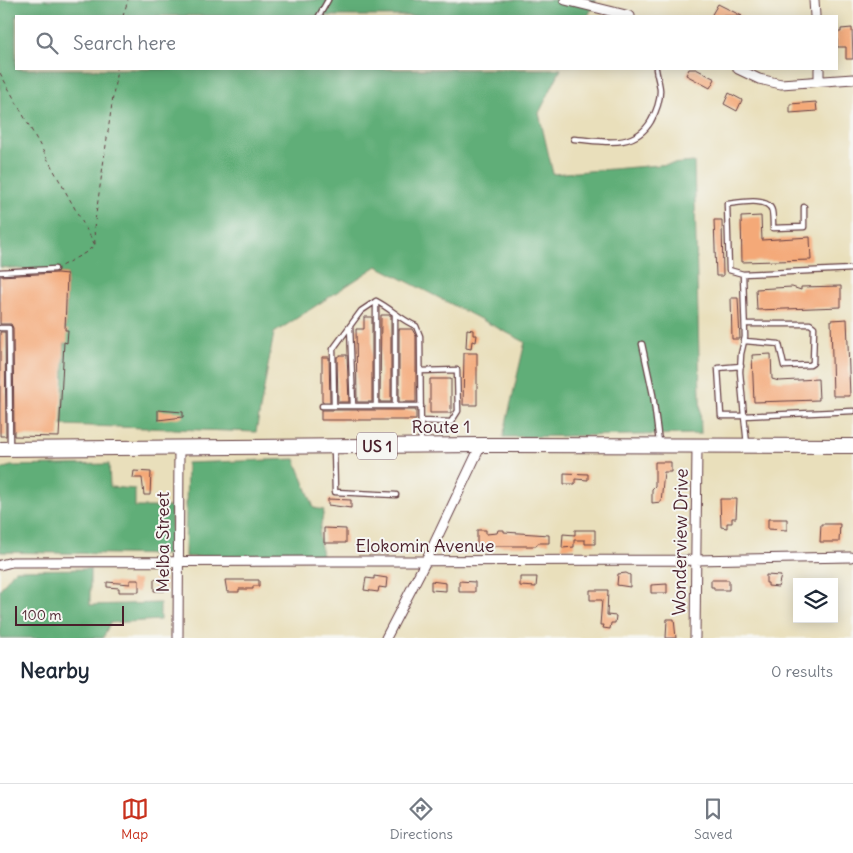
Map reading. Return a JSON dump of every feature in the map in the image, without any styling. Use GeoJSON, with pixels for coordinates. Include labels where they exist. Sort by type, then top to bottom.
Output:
{"type":"FeatureCollection","features":[{"type":"Feature","properties":{"kind":"main road","name":"Route 1"},"geometry":{"type":"LineString","coordinates":[[5,449],[421,445],[853,446]]}},
{"type":"Feature","properties":{"kind":"street"},"geometry":{"type":"LineString","coordinates":[[566,0],[626,15]]}},
{"type":"Feature","properties":{"kind":"street"},"geometry":{"type":"LineString","coordinates":[[814,0],[815,15]]}},
{"type":"Feature","properties":{"kind":"street"},"geometry":{"type":"LineString","coordinates":[[740,70],[768,82],[781,84],[853,79]]}},
{"type":"Feature","properties":{"kind":"street"},"geometry":{"type":"LineString","coordinates":[[819,70],[819,81]]}},
{"type":"Feature","properties":{"kind":"street"},"geometry":{"type":"LineString","coordinates":[[386,638],[426,561],[481,445]]}},
{"type":"Feature","properties":{"kind":"street","name":"Melba Street"},"geometry":{"type":"LineString","coordinates":[[178,638],[179,447]]}},
{"type":"Feature","properties":{"kind":"street","name":"Wonderview Drive"},"geometry":{"type":"LineString","coordinates":[[695,638],[698,447]]}},
{"type":"Feature","properties":{"kind":"street","name":"Elokomin Avenue"},"geometry":{"type":"LineString","coordinates":[[0,565],[12,562],[695,560],[851,557]]}},
{"type":"Feature","properties":{"kind":"lane"},"geometry":{"type":"LineString","coordinates":[[320,15],[328,0]]}},
{"type":"Feature","properties":{"kind":"lane"},"geometry":{"type":"LineString","coordinates":[[574,139],[614,142],[639,135],[648,125],[658,103],[660,89],[656,70]]}},
{"type":"Feature","properties":{"kind":"lane"},"geometry":{"type":"LineString","coordinates":[[804,207],[804,227],[773,228],[772,210],[768,205],[761,202],[727,204],[729,270],[743,274],[852,270],[853,277]]}},
{"type":"Feature","properties":{"kind":"lane"},"geometry":{"type":"LineString","coordinates":[[0,272],[55,269]]}},
{"type":"Feature","properties":{"kind":"lane"},"geometry":{"type":"LineString","coordinates":[[743,274],[745,341],[740,366],[747,447]]}},
{"type":"Feature","properties":{"kind":"lane"},"geometry":{"type":"LineString","coordinates":[[376,301],[416,326],[420,336],[421,445]]}},
{"type":"Feature","properties":{"kind":"lane"},"geometry":{"type":"LineString","coordinates":[[334,406],[333,349],[361,311],[376,301]]}},
{"type":"Feature","properties":{"kind":"lane"},"geometry":{"type":"LineString","coordinates":[[376,301],[376,406]]}},
{"type":"Feature","properties":{"kind":"lane"},"geometry":{"type":"LineString","coordinates":[[394,314],[395,406]]}},
{"type":"Feature","properties":{"kind":"lane"},"geometry":{"type":"LineString","coordinates":[[745,324],[808,322],[812,325],[813,363],[810,365],[784,366],[779,344],[745,341]]}},
{"type":"Feature","properties":{"kind":"lane"},"geometry":{"type":"LineString","coordinates":[[350,326],[353,406]]}},
{"type":"Feature","properties":{"kind":"lane"},"geometry":{"type":"LineString","coordinates":[[0,328],[9,328],[5,449]]}},
{"type":"Feature","properties":{"kind":"lane"},"geometry":{"type":"LineString","coordinates":[[642,344],[653,395],[660,446]]}},
{"type":"Feature","properties":{"kind":"lane"},"geometry":{"type":"LineString","coordinates":[[740,366],[718,368],[721,416],[853,411]]}},
{"type":"Feature","properties":{"kind":"lane"},"geometry":{"type":"LineString","coordinates":[[421,371],[457,370],[458,411],[451,422],[421,422]]}},
{"type":"Feature","properties":{"kind":"lane"},"geometry":{"type":"LineString","coordinates":[[322,406],[421,406]]}},
{"type":"Feature","properties":{"kind":"lane"},"geometry":{"type":"LineString","coordinates":[[334,446],[336,492],[396,495]]}},
{"type":"Feature","properties":{"kind":"path"},"geometry":{"type":"LineString","coordinates":[[123,15],[128,0]]}},
{"type":"Feature","properties":{"kind":"path"},"geometry":{"type":"LineString","coordinates":[[95,244],[94,228],[117,70]]}},
{"type":"Feature","properties":{"kind":"path"},"geometry":{"type":"LineString","coordinates":[[0,73],[95,244]]}},
{"type":"Feature","properties":{"kind":"path"},"geometry":{"type":"LineString","coordinates":[[55,269],[85,253],[95,244]]}},
{"type":"Feature","properties":{"kind":"green space"},"geometry":{"type":"Polygon","coordinates":[[[0,0],[596,0],[588,15],[15,15],[15,70],[560,70],[539,113],[553,174],[694,162],[701,434],[503,437],[525,342],[377,266],[274,333],[256,432],[62,425],[67,274],[0,267],[0,0]]]}},
{"type":"Feature","properties":{"kind":"green space"},"geometry":{"type":"Polygon","coordinates":[[[295,459],[314,508],[324,510],[319,534],[322,557],[185,557],[187,463],[295,459]]]}},
{"type":"Feature","properties":{"kind":"green space"},"geometry":{"type":"Polygon","coordinates":[[[109,464],[110,487],[135,489],[135,507],[171,507],[172,555],[0,552],[0,469],[11,466],[109,464]]]}},
{"type":"Feature","properties":{"kind":"green space"},"geometry":{"type":"Polygon","coordinates":[[[90,569],[90,605],[160,603],[160,620],[110,623],[103,638],[0,638],[0,589],[15,570],[90,569]]]}},
{"type":"Feature","properties":{"kind":"building"},"geometry":{"type":"Polygon","coordinates":[[[718,4],[740,15],[712,15],[718,4]]]}},
{"type":"Feature","properties":{"kind":"building"},"geometry":{"type":"Polygon","coordinates":[[[852,28],[853,59],[846,59],[846,47],[838,47],[838,32],[841,32],[841,29],[852,28]]]}},
{"type":"Feature","properties":{"kind":"building"},"geometry":{"type":"Polygon","coordinates":[[[688,70],[698,70],[715,79],[710,88],[686,75],[688,70]]]}},
{"type":"Feature","properties":{"kind":"building"},"geometry":{"type":"Polygon","coordinates":[[[729,93],[742,100],[737,111],[724,104],[729,93]]]}},
{"type":"Feature","properties":{"kind":"building"},"geometry":{"type":"Polygon","coordinates":[[[816,102],[817,111],[790,113],[790,104],[816,102]]]}},
{"type":"Feature","properties":{"kind":"building"},"geometry":{"type":"Polygon","coordinates":[[[761,216],[762,240],[810,237],[811,260],[742,262],[741,217],[761,216]]]}},
{"type":"Feature","properties":{"kind":"building"},"geometry":{"type":"Polygon","coordinates":[[[714,220],[722,220],[723,276],[716,276],[714,220]]]}},
{"type":"Feature","properties":{"kind":"building"},"geometry":{"type":"Polygon","coordinates":[[[67,274],[65,330],[68,330],[67,343],[64,342],[59,437],[14,436],[13,328],[11,324],[0,324],[0,276],[67,274]]]}},
{"type":"Feature","properties":{"kind":"building"},"geometry":{"type":"Polygon","coordinates":[[[841,286],[841,307],[757,310],[756,289],[792,287],[801,290],[801,287],[841,286]]]}},
{"type":"Feature","properties":{"kind":"building"},"geometry":{"type":"Polygon","coordinates":[[[731,298],[738,298],[740,339],[732,339],[731,298]]]}},
{"type":"Feature","properties":{"kind":"building"},"geometry":{"type":"Polygon","coordinates":[[[381,315],[391,315],[391,402],[380,402],[381,315]]]}},
{"type":"Feature","properties":{"kind":"building"},"geometry":{"type":"Polygon","coordinates":[[[364,317],[372,317],[372,402],[357,402],[356,329],[364,329],[364,317]]]}},
{"type":"Feature","properties":{"kind":"building"},"geometry":{"type":"Polygon","coordinates":[[[847,319],[850,396],[833,396],[831,320],[847,319]]]}},
{"type":"Feature","properties":{"kind":"building"},"geometry":{"type":"Polygon","coordinates":[[[399,329],[412,329],[416,336],[416,402],[399,402],[399,329]]]}},
{"type":"Feature","properties":{"kind":"building"},"geometry":{"type":"Polygon","coordinates":[[[467,329],[473,330],[473,335],[477,335],[476,342],[472,341],[471,349],[466,348],[467,329]]]}},
{"type":"Feature","properties":{"kind":"building"},"geometry":{"type":"Polygon","coordinates":[[[0,332],[5,332],[6,436],[0,436],[0,332]]]}},
{"type":"Feature","properties":{"kind":"building"},"geometry":{"type":"Polygon","coordinates":[[[464,353],[477,353],[477,405],[463,405],[464,353]]]}},
{"type":"Feature","properties":{"kind":"building"},"geometry":{"type":"Polygon","coordinates":[[[771,354],[772,379],[779,381],[818,379],[819,400],[754,402],[752,355],[771,354]]]}},
{"type":"Feature","properties":{"kind":"building"},"geometry":{"type":"Polygon","coordinates":[[[347,355],[349,402],[338,402],[337,357],[347,355]]]}},
{"type":"Feature","properties":{"kind":"building"},"geometry":{"type":"Polygon","coordinates":[[[322,357],[329,357],[330,402],[322,402],[322,357]]]}},
{"type":"Feature","properties":{"kind":"building"},"geometry":{"type":"Polygon","coordinates":[[[430,379],[451,379],[451,413],[430,413],[430,379]]]}},
{"type":"Feature","properties":{"kind":"building"},"geometry":{"type":"Polygon","coordinates":[[[158,410],[183,412],[183,417],[158,420],[158,410]]]}},
{"type":"Feature","properties":{"kind":"building"},"geometry":{"type":"Polygon","coordinates":[[[321,410],[416,410],[416,420],[321,420],[321,410]]]}},
{"type":"Feature","properties":{"kind":"building"},"geometry":{"type":"Polygon","coordinates":[[[655,462],[671,462],[671,472],[664,472],[661,502],[652,503],[652,489],[655,486],[655,462]]]}},
{"type":"Feature","properties":{"kind":"building"},"geometry":{"type":"Polygon","coordinates":[[[134,471],[151,472],[150,495],[144,495],[142,478],[133,478],[134,471]]]}},
{"type":"Feature","properties":{"kind":"building"},"geometry":{"type":"Polygon","coordinates":[[[564,473],[588,474],[588,480],[575,479],[575,484],[564,484],[564,473]]]}},
{"type":"Feature","properties":{"kind":"building"},"geometry":{"type":"Polygon","coordinates":[[[328,499],[351,500],[351,508],[328,505],[328,499]]]}},
{"type":"Feature","properties":{"kind":"building"},"geometry":{"type":"Polygon","coordinates":[[[720,499],[737,499],[736,518],[732,518],[732,523],[727,523],[727,528],[721,527],[720,499]]]}},
{"type":"Feature","properties":{"kind":"building"},"geometry":{"type":"Polygon","coordinates":[[[768,519],[787,519],[787,530],[768,529],[768,519]]]}},
{"type":"Feature","properties":{"kind":"building"},"geometry":{"type":"Polygon","coordinates":[[[821,524],[840,524],[839,542],[820,542],[821,524]]]}},
{"type":"Feature","properties":{"kind":"building"},"geometry":{"type":"Polygon","coordinates":[[[324,528],[346,529],[346,543],[324,543],[324,528]]]}},
{"type":"Feature","properties":{"kind":"building"},"geometry":{"type":"Polygon","coordinates":[[[477,530],[486,530],[486,534],[504,530],[504,532],[549,535],[549,543],[538,543],[536,546],[477,546],[477,530]]]}},
{"type":"Feature","properties":{"kind":"building"},"geometry":{"type":"Polygon","coordinates":[[[575,530],[595,530],[595,544],[585,544],[585,540],[574,540],[574,547],[562,548],[563,534],[575,535],[575,530]]]}},
{"type":"Feature","properties":{"kind":"building"},"geometry":{"type":"Polygon","coordinates":[[[626,573],[630,575],[630,587],[617,585],[618,574],[626,573]]]}},
{"type":"Feature","properties":{"kind":"building"},"geometry":{"type":"Polygon","coordinates":[[[766,575],[781,576],[778,587],[768,586],[766,575]]]}},
{"type":"Feature","properties":{"kind":"building"},"geometry":{"type":"Polygon","coordinates":[[[374,576],[387,578],[386,588],[379,587],[378,592],[364,590],[366,578],[374,579],[374,576]]]}},
{"type":"Feature","properties":{"kind":"building"},"geometry":{"type":"Polygon","coordinates":[[[520,577],[537,577],[536,587],[520,586],[520,577]]]}},
{"type":"Feature","properties":{"kind":"building"},"geometry":{"type":"Polygon","coordinates":[[[154,579],[165,580],[165,591],[154,591],[154,579]]]}},
{"type":"Feature","properties":{"kind":"building"},"geometry":{"type":"Polygon","coordinates":[[[130,580],[139,580],[139,592],[119,592],[119,588],[107,587],[107,582],[130,584],[130,580]]]}},
{"type":"Feature","properties":{"kind":"building"},"geometry":{"type":"Polygon","coordinates":[[[225,580],[259,580],[259,586],[253,586],[253,589],[239,589],[239,592],[227,592],[225,580]]]}},
{"type":"Feature","properties":{"kind":"building"},"geometry":{"type":"Polygon","coordinates":[[[711,580],[729,580],[729,590],[714,590],[714,587],[711,587],[711,580]]]}},
{"type":"Feature","properties":{"kind":"building"},"geometry":{"type":"Polygon","coordinates":[[[431,581],[446,583],[446,591],[431,590],[431,581]]]}},
{"type":"Feature","properties":{"kind":"building"},"geometry":{"type":"Polygon","coordinates":[[[459,581],[475,582],[475,592],[459,592],[459,581]]]}},
{"type":"Feature","properties":{"kind":"building"},"geometry":{"type":"Polygon","coordinates":[[[667,584],[667,593],[651,593],[651,585],[667,584]]]}},
{"type":"Feature","properties":{"kind":"building"},"geometry":{"type":"Polygon","coordinates":[[[590,590],[608,590],[607,615],[616,616],[615,623],[611,623],[610,629],[603,628],[604,625],[600,625],[602,600],[590,600],[590,590]]]}},
{"type":"Feature","properties":{"kind":"building"},"geometry":{"type":"Polygon","coordinates":[[[667,619],[674,619],[676,638],[666,638],[667,619]]]}}]}
